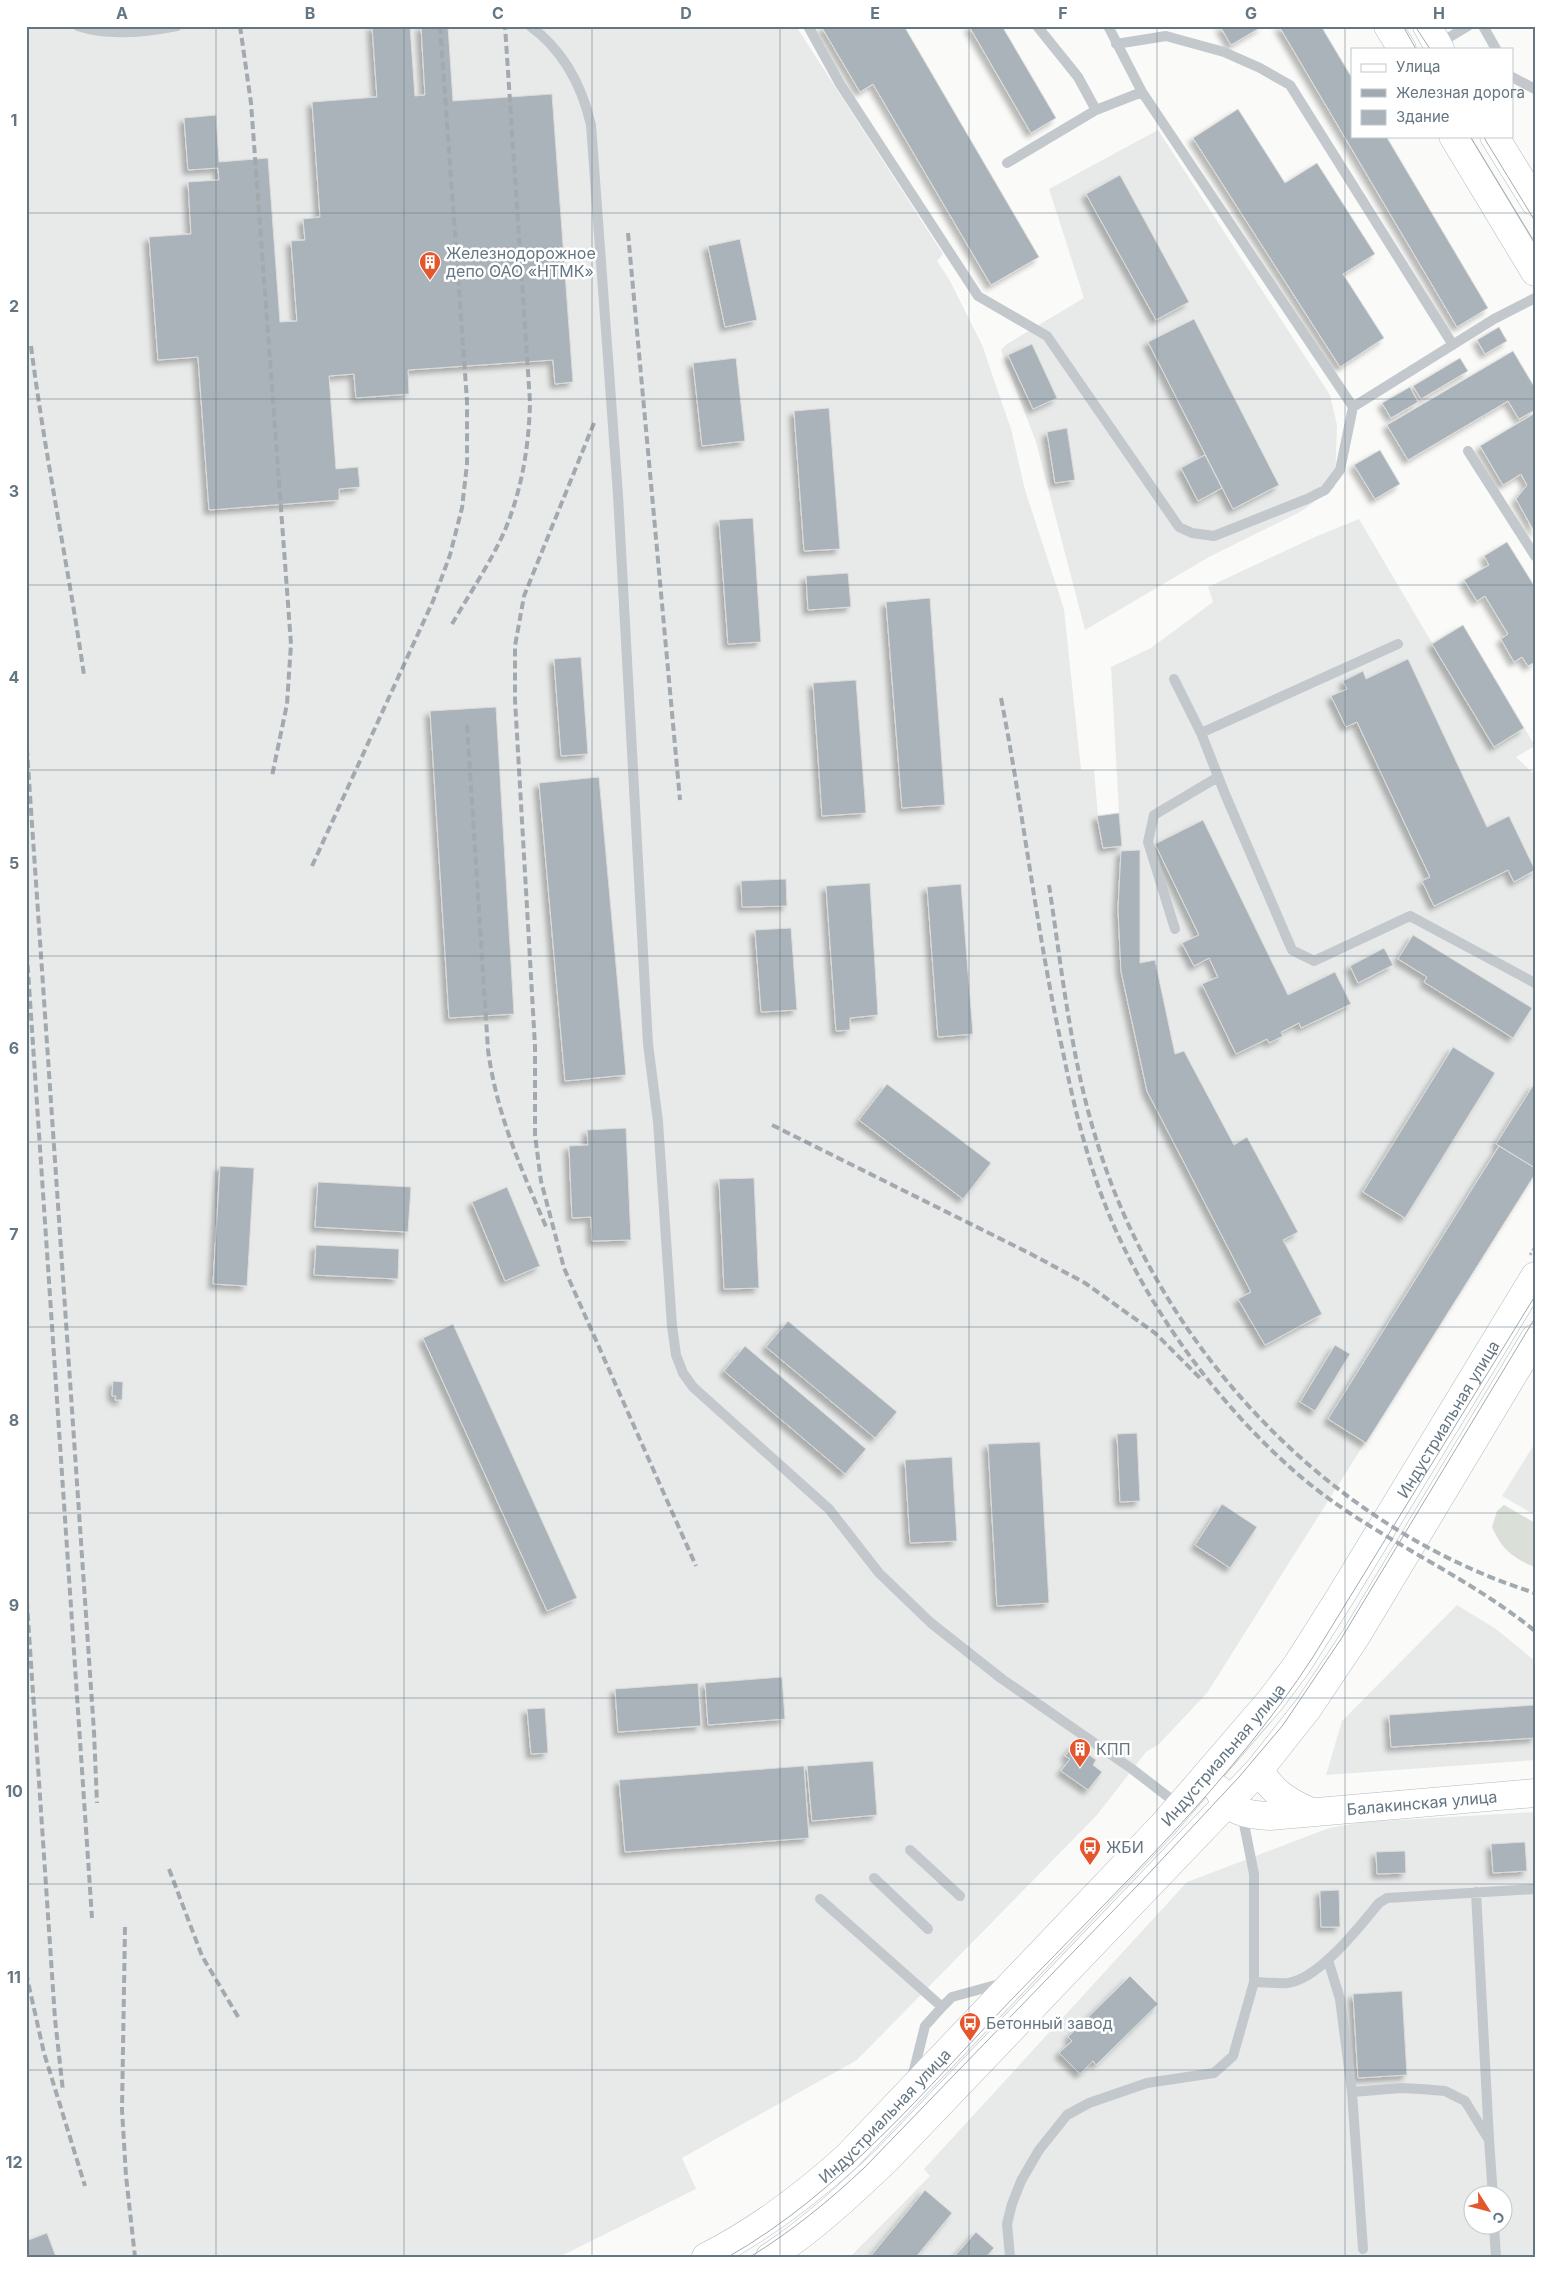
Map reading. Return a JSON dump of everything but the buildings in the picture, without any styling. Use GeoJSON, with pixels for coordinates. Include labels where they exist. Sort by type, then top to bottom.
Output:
{"type":"FeatureCollection","features":[{"type":"Feature","properties":{"kind":"main road"},"geometry":{"type":"LineString","coordinates":[[1388,26],[1401,48]]}},
{"type":"Feature","properties":{"kind":"main road"},"geometry":{"type":"LineString","coordinates":[[1455,138],[1535,272]]}},
{"type":"Feature","properties":{"kind":"main road"},"geometry":{"type":"LineString","coordinates":[[1495,138],[1535,202]]}},
{"type":"Feature","properties":{"kind":"main road","name":"Индустриальная улица"},"geometry":{"type":"LineString","coordinates":[[706,2257],[751,2230],[811,2189],[847,2157],[1180,1806],[1242,1735],[1297,1666],[1535,1276]]}},
{"type":"Feature","properties":{"kind":"main road","name":"Индустриальная улица"},"geometry":{"type":"LineString","coordinates":[[770,2257],[840,2204],[887,2159],[1234,1809],[1259,1770],[1308,1708],[1355,1638],[1535,1338]]}},
{"type":"Feature","properties":{"kind":"main road"},"geometry":{"type":"LineString","coordinates":[[1234,1809],[1218,1791],[1217,1776],[1221,1765],[1242,1735]]}},
{"type":"Feature","properties":{"kind":"main road"},"geometry":{"type":"LineString","coordinates":[[1259,1770],[1278,1796],[1309,1811]]}},
{"type":"Feature","properties":{"kind":"main road","name":"Балакинская улица"},"geometry":{"type":"LineString","coordinates":[[1234,1809],[1270,1816],[1309,1811],[1535,1793]]}},
{"type":"Feature","properties":{"kind":"lane"},"geometry":{"type":"LineString","coordinates":[[78,26],[87,29],[128,31],[177,26]]}},
{"type":"Feature","properties":{"kind":"lane"},"geometry":{"type":"LineString","coordinates":[[530,26],[546,40],[571,71],[583,96],[591,125],[618,505],[648,1035],[658,1122],[667,1282],[676,1355],[683,1373],[693,1387],[829,1509],[879,1573],[931,1623],[1002,1679],[1132,1769],[1180,1806]]}},
{"type":"Feature","properties":{"kind":"lane"},"geometry":{"type":"LineString","coordinates":[[808,26],[840,84],[978,296],[1046,336],[1179,527],[1192,533],[1214,536],[1325,490],[1340,470],[1354,407],[1494,319],[1535,298]]}},
{"type":"Feature","properties":{"kind":"lane"},"geometry":{"type":"LineString","coordinates":[[1037,26],[1078,77],[1096,110]]}},
{"type":"Feature","properties":{"kind":"lane"},"geometry":{"type":"LineString","coordinates":[[1108,26],[1142,92],[1354,407]]}},
{"type":"Feature","properties":{"kind":"lane"},"geometry":{"type":"LineString","coordinates":[[1435,40],[1468,26]]}},
{"type":"Feature","properties":{"kind":"lane"},"geometry":{"type":"LineString","coordinates":[[1484,26],[1495,48]]}},
{"type":"Feature","properties":{"kind":"lane"},"geometry":{"type":"LineString","coordinates":[[1116,44],[1166,36],[1224,52],[1260,68],[1290,85],[1453,344]]}},
{"type":"Feature","properties":{"kind":"lane"},"geometry":{"type":"LineString","coordinates":[[1514,78],[1535,89]]}},
{"type":"Feature","properties":{"kind":"lane"},"geometry":{"type":"LineString","coordinates":[[1007,163],[1096,110],[1142,92]]}},
{"type":"Feature","properties":{"kind":"lane"},"geometry":{"type":"LineString","coordinates":[[1468,451],[1535,556]]}},
{"type":"Feature","properties":{"kind":"lane"},"geometry":{"type":"LineString","coordinates":[[1201,733],[1398,644]]}},
{"type":"Feature","properties":{"kind":"lane"},"geometry":{"type":"LineString","coordinates":[[1174,679],[1201,733],[1292,950],[1314,961],[1410,916],[1535,983]]}},
{"type":"Feature","properties":{"kind":"lane"},"geometry":{"type":"LineString","coordinates":[[1175,929],[1148,842],[1150,827],[1154,815],[1218,777]]}},
{"type":"Feature","properties":{"kind":"lane"},"geometry":{"type":"LineString","coordinates":[[1010,2257],[1007,2224],[1021,2181],[1054,2130],[1067,2116],[1088,2103],[1147,2084],[1214,2073],[1233,2056],[1254,1982],[1254,1874],[1234,1809]]}},
{"type":"Feature","properties":{"kind":"lane"},"geometry":{"type":"LineString","coordinates":[[910,1850],[960,1896]]}},
{"type":"Feature","properties":{"kind":"lane"},"geometry":{"type":"LineString","coordinates":[[874,1878],[928,1929]]}},
{"type":"Feature","properties":{"kind":"lane"},"geometry":{"type":"LineString","coordinates":[[1254,1982],[1288,1983],[1302,1979],[1328,1960],[1379,1903],[1387,1898],[1535,1889]]}},
{"type":"Feature","properties":{"kind":"lane"},"geometry":{"type":"LineString","coordinates":[[1476,1892],[1492,2186]]}},
{"type":"Feature","properties":{"kind":"lane"},"geometry":{"type":"LineString","coordinates":[[820,1899],[942,2007]]}},
{"type":"Feature","properties":{"kind":"lane"},"geometry":{"type":"LineString","coordinates":[[1328,1960],[1340,1999],[1352,2092],[1362,2249]]}},
{"type":"Feature","properties":{"kind":"lane"},"geometry":{"type":"LineString","coordinates":[[910,2090],[925,2026],[942,2007],[952,1997],[1013,1980]]}},
{"type":"Feature","properties":{"kind":"lane"},"geometry":{"type":"LineString","coordinates":[[1352,2092],[1401,2088],[1445,2092],[1465,2101],[1489,2140]]}},
{"type":"Feature","properties":{"kind":"lane"},"geometry":{"type":"LineString","coordinates":[[1495,2236],[1496,2257]]}},
{"type":"Feature","properties":{"kind":"shaded area"},"geometry":{"type":"Polygon","coordinates":[[[26,26],[796,26],[943,254],[937,261],[949,279],[982,345],[1011,429],[1025,490],[1064,609],[1081,770],[1094,770],[1098,816],[1119,813],[1111,667],[1151,648],[1213,602],[1208,587],[1315,537],[1359,519],[1432,643],[1463,625],[1535,746],[1516,757],[1535,775],[1535,1173],[1207,1693],[1159,1744],[1146,1752],[1097,1815],[857,2060],[682,2158],[696,2189],[559,2257],[26,2257],[26,26]]]}},
{"type":"Feature","properties":{"kind":"shaded area"},"geometry":{"type":"Polygon","coordinates":[[[1158,130],[1330,395],[1337,425],[1335,487],[1300,512],[1209,557],[1085,630],[1036,442],[1001,350],[1007,344],[1084,298],[1049,189],[1158,130]]]}},
{"type":"Feature","properties":{"kind":"shaded area"},"geometry":{"type":"Polygon","coordinates":[[[1535,1443],[1535,1515],[1502,1496],[1535,1443]]]}},
{"type":"Feature","properties":{"kind":"shaded area"},"geometry":{"type":"Polygon","coordinates":[[[1504,1505],[1535,1523],[1535,1567],[1509,1552],[1492,1527],[1497,1511],[1504,1505]]]}},
{"type":"Feature","properties":{"kind":"shaded area"},"geometry":{"type":"Polygon","coordinates":[[[1457,1605],[1496,1629],[1535,1661],[1535,1760],[1326,1775],[1342,1721],[1457,1605]]]}},
{"type":"Feature","properties":{"kind":"shaded area"},"geometry":{"type":"Polygon","coordinates":[[[1535,1812],[1535,2257],[850,2257],[930,2176],[924,2169],[1187,1882],[1329,1828],[1364,1822],[1535,1812]]]}},
{"type":"Feature","properties":{"kind":"tram line"},"geometry":{"type":"LineString","coordinates":[[1403,26],[1415,48]]}},
{"type":"Feature","properties":{"kind":"tram line"},"geometry":{"type":"LineString","coordinates":[[1415,26],[1429,48]]}},
{"type":"Feature","properties":{"kind":"tram line"},"geometry":{"type":"LineString","coordinates":[[1471,138],[1535,243]]}},
{"type":"Feature","properties":{"kind":"tram line"},"geometry":{"type":"LineString","coordinates":[[1484,138],[1535,221]]}},
{"type":"Feature","properties":{"kind":"tram line"},"geometry":{"type":"LineString","coordinates":[[728,2257],[769,2231],[808,2202],[881,2137],[1210,1791],[1281,1703],[1313,1657],[1535,1296]]}},
{"type":"Feature","properties":{"kind":"tram line"},"geometry":{"type":"LineString","coordinates":[[750,2257],[810,2215],[865,2167],[1138,1885],[1239,1777],[1283,1725],[1341,1639],[1535,1318]]}},
{"type":"Feature","properties":{"kind":"railway"},"geometry":{"type":"LineString","coordinates":[[240,26],[251,103],[291,644],[287,704],[272,776]]}},
{"type":"Feature","properties":{"kind":"railway"},"geometry":{"type":"LineString","coordinates":[[312,866],[433,601],[450,555],[462,508],[467,464],[467,401],[440,26]]}},
{"type":"Feature","properties":{"kind":"railway"},"geometry":{"type":"LineString","coordinates":[[452,624],[487,566],[505,530],[516,499],[524,467],[528,435],[530,402],[505,26]]}},
{"type":"Feature","properties":{"kind":"railway"},"geometry":{"type":"LineString","coordinates":[[628,233],[680,800]]}},
{"type":"Feature","properties":{"kind":"railway"},"geometry":{"type":"LineString","coordinates":[[31,346],[84,675]]}},
{"type":"Feature","properties":{"kind":"railway"},"geometry":{"type":"LineString","coordinates":[[594,423],[524,596],[515,646],[515,700],[535,1046],[535,1135],[541,1181],[564,1268],[696,1566]]}},
{"type":"Feature","properties":{"kind":"railway"},"geometry":{"type":"LineString","coordinates":[[1001,698],[1046,964],[1067,1073],[1087,1153],[1094,1173],[1108,1212],[1142,1283],[1186,1351],[1211,1384],[1237,1415],[1293,1470],[1351,1514],[1476,1589],[1535,1631]]}},
{"type":"Feature","properties":{"kind":"railway"},"geometry":{"type":"LineString","coordinates":[[467,725],[488,1050],[497,1097],[504,1120],[519,1163],[547,1229]]}},
{"type":"Feature","properties":{"kind":"railway"},"geometry":{"type":"LineString","coordinates":[[26,736],[94,1732],[97,1803]]}},
{"type":"Feature","properties":{"kind":"railway"},"geometry":{"type":"LineString","coordinates":[[1049,885],[1074,1047],[1080,1079],[1097,1142],[1125,1218],[1163,1290],[1209,1358],[1262,1420],[1322,1476],[1388,1524],[1459,1563],[1535,1593]]}},
{"type":"Feature","properties":{"kind":"railway"},"geometry":{"type":"LineString","coordinates":[[26,941],[92,1918]]}},
{"type":"Feature","properties":{"kind":"railway"},"geometry":{"type":"LineString","coordinates":[[772,1125],[1031,1254],[1085,1283],[1155,1333],[1201,1379]]}},
{"type":"Feature","properties":{"kind":"railway"},"geometry":{"type":"LineString","coordinates":[[26,1589],[55,2019],[63,2091]]}},
{"type":"Feature","properties":{"kind":"railway"},"geometry":{"type":"LineString","coordinates":[[169,1869],[202,1956],[240,2020]]}},
{"type":"Feature","properties":{"kind":"railway"},"geometry":{"type":"LineString","coordinates":[[125,1927],[122,2110],[126,2176],[135,2257]]}},
{"type":"Feature","properties":{"kind":"railway"},"geometry":{"type":"LineString","coordinates":[[26,1973],[44,2053],[85,2186]]}},
{"type":"Feature","properties":{"kind":"place","name":"Железнодорожное депо ОАО «НТМК»"},"geometry":{"type":"Point","coordinates":[430,281]}},
{"type":"Feature","properties":{"kind":"place","name":"КПП"},"geometry":{"type":"Point","coordinates":[1080,1768]}},
{"type":"Feature","properties":{"kind":"place","name":"ЖБИ"},"geometry":{"type":"Point","coordinates":[1090,1866]}},
{"type":"Feature","properties":{"kind":"place","name":"Бетонный завод"},"geometry":{"type":"Point","coordinates":[970,2042]}}]}
